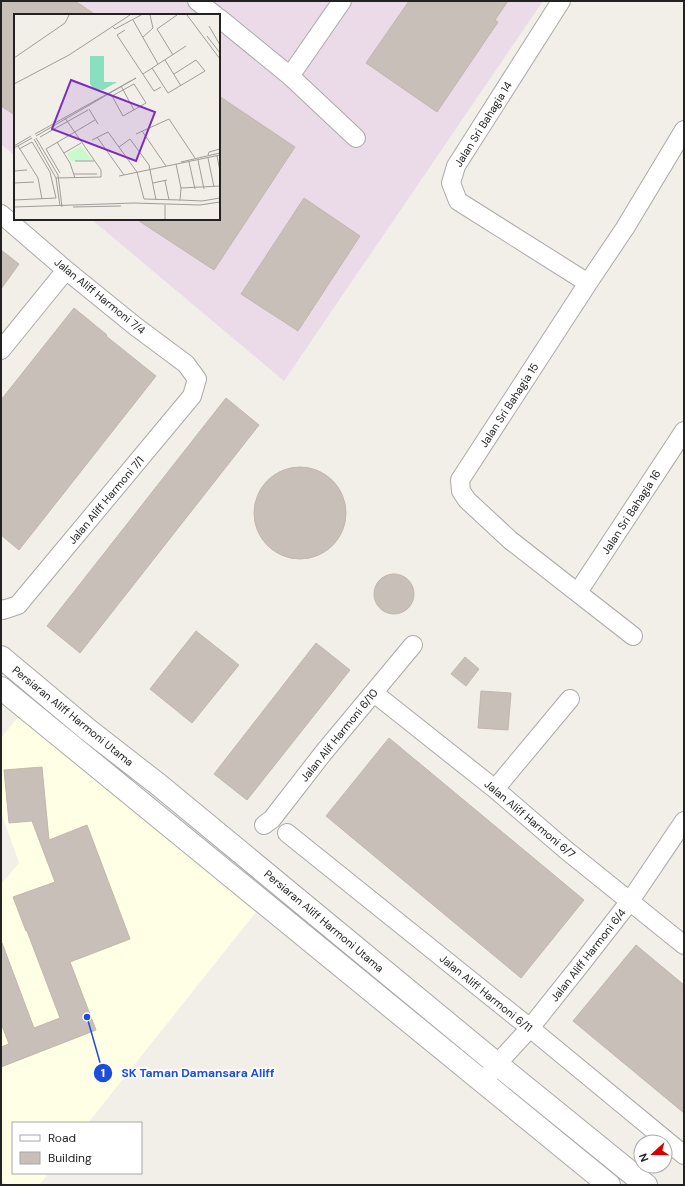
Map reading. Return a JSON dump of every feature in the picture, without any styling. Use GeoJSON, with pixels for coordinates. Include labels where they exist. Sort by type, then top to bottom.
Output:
{"type":"FeatureCollection","features":[{"type":"Feature","properties":{"kind":"street"},"geometry":{"type":"LineString","coordinates":[[198,1],[214,14]]}},
{"type":"Feature","properties":{"kind":"street"},"geometry":{"type":"LineString","coordinates":[[290,76],[342,1]]}},
{"type":"Feature","properties":{"kind":"street","name":"Jalan Sri Bahagia 14"},"geometry":{"type":"LineString","coordinates":[[561,1],[456,166],[451,184],[458,201],[588,283]]}},
{"type":"Feature","properties":{"kind":"street"},"geometry":{"type":"LineString","coordinates":[[220,19],[290,76],[356,138]]}},
{"type":"Feature","properties":{"kind":"street","name":"Jalan Sri Bahagia 15"},"geometry":{"type":"LineString","coordinates":[[633,636],[510,540],[467,500],[461,491],[460,480],[588,283],[626,228],[684,130]]}},
{"type":"Feature","properties":{"kind":"street","name":"Jalan Aliff Harmoni 7/4"},"geometry":{"type":"LineString","coordinates":[[1,214],[66,270],[135,326],[186,364],[197,379]]}},
{"type":"Feature","properties":{"kind":"street"},"geometry":{"type":"LineString","coordinates":[[1,350],[66,270]]}},
{"type":"Feature","properties":{"kind":"street","name":"Jalan Aliff Harmoni 7/1"},"geometry":{"type":"LineString","coordinates":[[2,609],[18,605],[192,396],[197,379]]}},
{"type":"Feature","properties":{"kind":"street","name":"Jalan Sri Bahagia 16"},"geometry":{"type":"LineString","coordinates":[[578,592],[684,430]]}},
{"type":"Feature","properties":{"kind":"street","name":"Jalan Alif Harmoni 6/10"},"geometry":{"type":"LineString","coordinates":[[264,825],[272,819],[324,752],[413,645]]}},
{"type":"Feature","properties":{"kind":"street","name":"Persiaran Aliff Harmoni Utama"},"geometry":{"type":"LineString","coordinates":[[1,657],[87,729],[165,790],[646,1185]]}},
{"type":"Feature","properties":{"kind":"street","name":"Persiaran Aliff Harmoni Utama"},"geometry":{"type":"LineString","coordinates":[[1,688],[609,1185]]}},
{"type":"Feature","properties":{"kind":"street","name":"Jalan Aliff Harmoni 6/7"},"geometry":{"type":"LineString","coordinates":[[374,693],[495,789],[684,945]]}},
{"type":"Feature","properties":{"kind":"street"},"geometry":{"type":"LineString","coordinates":[[495,789],[570,699]]}},
{"type":"Feature","properties":{"kind":"street","name":"Jalan Aliff Harmoni 6/4"},"geometry":{"type":"LineString","coordinates":[[484,1082],[497,1064],[530,1028],[630,901],[684,821]]}},
{"type":"Feature","properties":{"kind":"street","name":"Jalan Aliff Harmoni 6/11"},"geometry":{"type":"LineString","coordinates":[[287,833],[530,1028],[684,1155]]}},
{"type":"Feature","properties":{"kind":"shaded area"},"geometry":{"type":"Polygon","coordinates":[[[1,1],[543,1],[284,381],[92,220],[220,220],[220,14],[14,14],[14,155],[1,144],[1,1]]]}},
{"type":"Feature","properties":{"kind":"shaded area"},"geometry":{"type":"Polygon","coordinates":[[[19,716],[256,912],[89,1122],[12,1122],[12,1174],[48,1174],[39,1185],[8,1185],[1,1180],[1,884],[19,863],[1,812],[1,738],[19,716]]]}},
{"type":"Feature","properties":{"kind":"building"},"geometry":{"type":"Polygon","coordinates":[[[1,1],[75,1],[94,14],[14,14],[14,114],[1,106],[1,1]]]}},
{"type":"Feature","properties":{"kind":"building"},"geometry":{"type":"Polygon","coordinates":[[[409,1],[508,1],[495,20],[498,22],[437,112],[366,63],[409,1]]]}},
{"type":"Feature","properties":{"kind":"building"},"geometry":{"type":"Polygon","coordinates":[[[220,97],[295,147],[214,270],[138,220],[220,220],[220,97]]]}},
{"type":"Feature","properties":{"kind":"building"},"geometry":{"type":"Polygon","coordinates":[[[304,198],[360,236],[298,331],[241,294],[304,198]]]}},
{"type":"Feature","properties":{"kind":"building"},"geometry":{"type":"Polygon","coordinates":[[[1,250],[19,264],[1,289],[1,250]]]}},
{"type":"Feature","properties":{"kind":"building"},"geometry":{"type":"Polygon","coordinates":[[[74,308],[156,376],[19,550],[1,535],[1,400],[74,308]]]}},
{"type":"Feature","properties":{"kind":"building"},"geometry":{"type":"Polygon","coordinates":[[[226,398],[259,425],[80,653],[47,626],[226,398]]]}},
{"type":"Feature","properties":{"kind":"building"},"geometry":{"type":"Polygon","coordinates":[[[300,467],[318,470],[333,480],[343,495],[346,513],[343,531],[333,546],[318,556],[300,559],[282,556],[267,546],[257,531],[254,513],[257,495],[267,480],[282,470],[300,467]]]}},
{"type":"Feature","properties":{"kind":"building"},"geometry":{"type":"Polygon","coordinates":[[[398,574],[405,577],[411,583],[414,594],[413,602],[405,611],[398,614],[390,614],[383,611],[375,602],[374,590],[377,583],[386,575],[398,574]]]}},
{"type":"Feature","properties":{"kind":"building"},"geometry":{"type":"Polygon","coordinates":[[[196,631],[239,665],[192,723],[150,689],[196,631]]]}},
{"type":"Feature","properties":{"kind":"building"},"geometry":{"type":"Polygon","coordinates":[[[316,643],[350,670],[247,800],[214,774],[316,643]]]}},
{"type":"Feature","properties":{"kind":"building"},"geometry":{"type":"Polygon","coordinates":[[[465,657],[479,669],[466,686],[451,674],[465,657]]]}},
{"type":"Feature","properties":{"kind":"building"},"geometry":{"type":"Polygon","coordinates":[[[481,691],[511,693],[508,730],[478,728],[481,691]]]}},
{"type":"Feature","properties":{"kind":"building"},"geometry":{"type":"Polygon","coordinates":[[[389,738],[584,900],[521,978],[326,816],[389,738]]]}},
{"type":"Feature","properties":{"kind":"building"},"geometry":{"type":"Polygon","coordinates":[[[42,767],[49,840],[87,825],[130,939],[70,962],[96,1030],[1,1067],[1,1047],[9,1044],[1,1023],[1,943],[34,1028],[60,1018],[13,897],[55,882],[32,821],[9,823],[4,770],[42,767]]]}},
{"type":"Feature","properties":{"kind":"building"},"geometry":{"type":"Polygon","coordinates":[[[636,945],[684,985],[684,1113],[573,1021],[636,945]]]}},
{"type":"Feature","properties":{"kind":"place","name":"SK Taman Damansara Aliff"},"geometry":{"type":"Point","coordinates":[87,1017]}}]}
